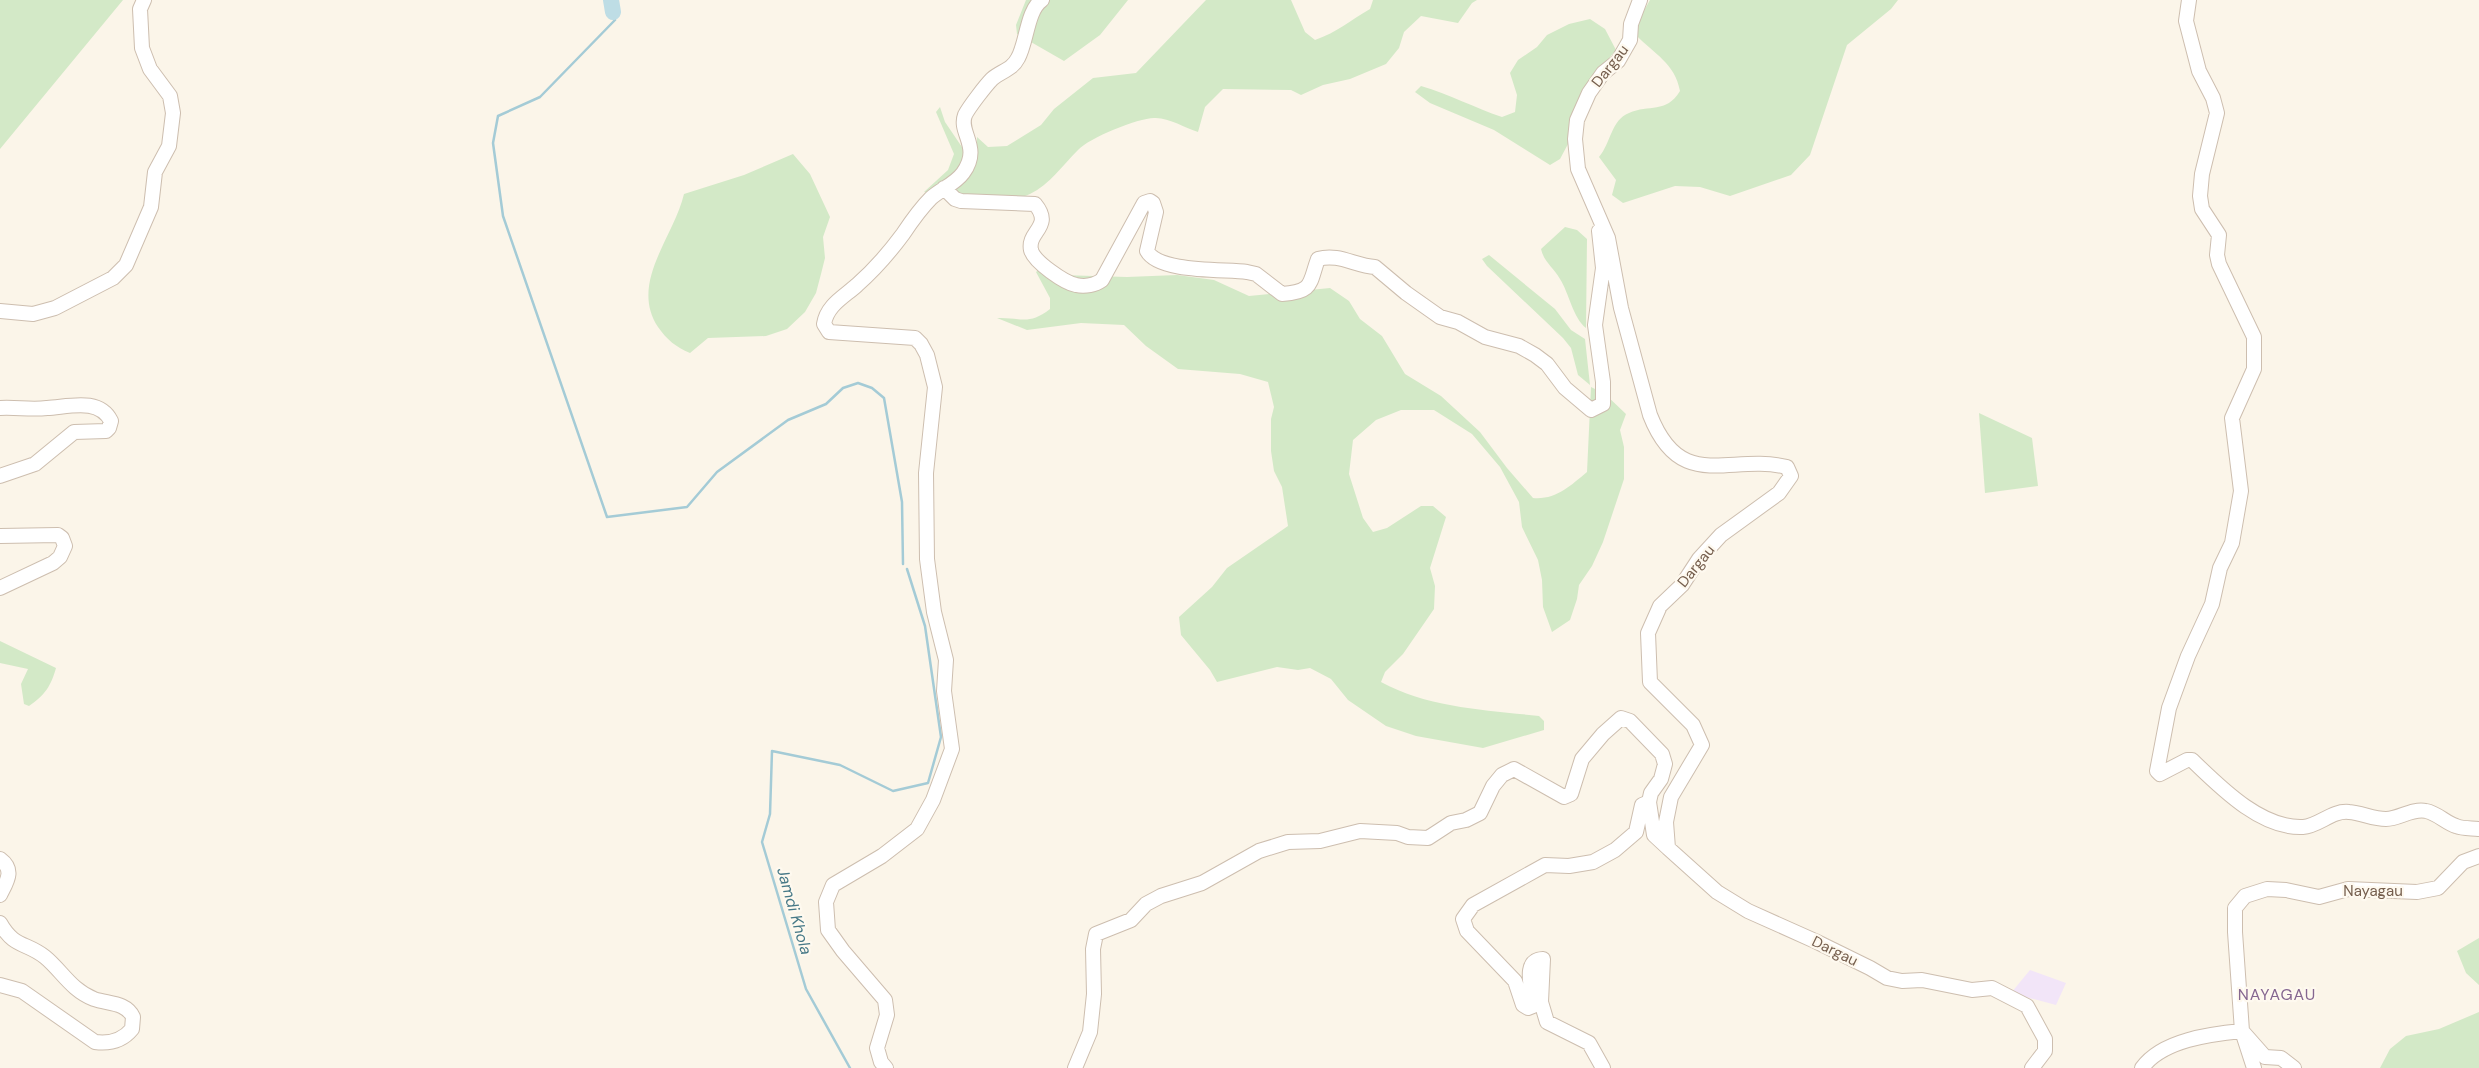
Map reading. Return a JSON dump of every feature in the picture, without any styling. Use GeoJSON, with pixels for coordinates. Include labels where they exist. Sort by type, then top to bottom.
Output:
{"type":"FeatureCollection","features":[{"type":"Feature","properties":{"kind":"street"},"geometry":{"type":"LineString","coordinates":[[0,311],[34,314],[56,308],[114,278],[126,265],[151,207],[156,172],[169,146],[173,113],[170,96],[150,69],[142,48],[140,9],[144,0]]}},
{"type":"Feature","properties":{"kind":"street"},"geometry":{"type":"LineString","coordinates":[[886,1068],[881,1062],[877,1048],[887,1015],[885,1000],[843,951],[828,930],[826,902],[833,885],[882,856],[917,828],[934,800],[952,749],[944,691],[946,660],[934,612],[927,559],[926,473],[934,387],[927,355],[921,344],[914,338],[829,332],[824,324],[825,316],[840,298],[856,286],[884,259],[930,199],[959,178],[969,163],[971,145],[963,122],[966,114],[993,78],[1008,71],[1017,60],[1027,40],[1028,26],[1036,4],[1042,0]]}},
{"type":"Feature","properties":{"kind":"street","name":"Dargau"},"geometry":{"type":"LineString","coordinates":[[1640,0],[1631,24],[1630,40],[1618,61],[1598,80],[1577,120],[1575,139],[1578,169],[1608,238],[1621,308],[1650,415],[1655,427],[1670,449],[1686,462],[1717,466],[1750,466],[1769,463],[1787,467],[1790,476],[1779,493],[1721,535],[1705,553],[1682,585],[1660,606],[1648,633],[1650,682],[1693,725],[1702,745],[1671,797],[1666,822],[1668,848],[1716,892],[1740,906],[1865,965],[1887,978],[1902,981],[1922,980],[1972,990],[1992,988],[2027,1006],[2038,1023],[2045,1039],[2045,1051],[2032,1068]]}},
{"type":"Feature","properties":{"kind":"street"},"geometry":{"type":"LineString","coordinates":[[2189,0],[2186,22],[2199,71],[2214,98],[2217,114],[2202,174],[2200,196],[2202,209],[2219,235],[2217,255],[2220,264],[2254,337],[2254,369],[2232,418],[2242,491],[2232,543],[2220,568],[2212,604],[2191,648],[2169,708],[2157,771],[2160,774],[2187,760],[2192,760],[2249,810],[2269,820],[2289,825],[2304,827],[2332,814],[2348,811],[2392,819],[2405,813],[2426,810],[2456,826],[2479,829]]}},
{"type":"Feature","properties":{"kind":"street"},"geometry":{"type":"LineString","coordinates":[[944,188],[955,199],[961,201],[1035,204],[1040,210],[1042,223],[1032,242],[1033,253],[1040,263],[1076,285],[1090,286],[1102,280],[1144,204],[1150,201],[1153,203],[1156,212],[1148,251],[1150,256],[1165,265],[1248,272],[1256,274],[1282,294],[1304,290],[1312,282],[1318,259],[1324,257],[1338,257],[1366,267],[1376,267],[1406,294],[1440,317],[1458,322],[1485,337],[1519,346],[1535,356],[1547,364],[1565,388],[1591,410],[1603,404],[1603,382],[1595,325],[1603,268],[1597,212]]}},
{"type":"Feature","properties":{"kind":"street"},"geometry":{"type":"LineString","coordinates":[[0,408],[46,408],[85,404],[106,415],[111,421],[106,431],[74,432],[41,460],[0,476]]}},
{"type":"Feature","properties":{"kind":"street"},"geometry":{"type":"LineString","coordinates":[[0,536],[58,535],[62,538],[65,546],[60,557],[53,563],[0,588]]}},
{"type":"Feature","properties":{"kind":"street"},"geometry":{"type":"LineString","coordinates":[[1075,1068],[1090,1032],[1094,994],[1093,949],[1096,934],[1131,920],[1146,904],[1161,896],[1202,883],[1259,851],[1288,842],[1320,841],[1360,831],[1397,833],[1408,837],[1428,838],[1451,823],[1466,820],[1480,813],[1493,786],[1502,775],[1514,769],[1564,797],[1571,794],[1582,759],[1603,734],[1622,718],[1636,727],[1662,754],[1665,764],[1661,779],[1651,793],[1649,802],[1654,835],[1668,848]]}},
{"type":"Feature","properties":{"kind":"street"},"geometry":{"type":"LineString","coordinates":[[1603,1068],[1589,1042],[1547,1022],[1541,1002],[1543,959],[1538,959],[1532,965],[1529,977],[1534,1001],[1533,1006],[1528,1008],[1523,1005],[1515,981],[1467,931],[1463,919],[1473,906],[1545,865],[1569,866],[1593,862],[1616,850],[1636,832],[1642,806],[1649,802]]}},
{"type":"Feature","properties":{"kind":"street","name":"Nayagau"},"geometry":{"type":"LineString","coordinates":[[2254,1068],[2242,1031],[2236,908],[2244,896],[2266,889],[2286,890],[2319,897],[2348,889],[2417,892],[2438,888],[2463,862],[2479,856]]}},
{"type":"Feature","properties":{"kind":"street"},"geometry":{"type":"LineString","coordinates":[[0,859],[8,866],[10,872],[0,894]]}},
{"type":"Feature","properties":{"kind":"street"},"geometry":{"type":"LineString","coordinates":[[0,923],[11,938],[44,956],[63,978],[79,991],[96,999],[126,1007],[133,1017],[132,1028],[128,1033],[110,1043],[95,1042],[22,991],[0,985]]}},
{"type":"Feature","properties":{"kind":"street"},"geometry":{"type":"LineString","coordinates":[[2142,1068],[2179,1043],[2213,1034],[2242,1031],[2265,1057],[2281,1058],[2294,1068]]}},
{"type":"Feature","properties":{"kind":"shaded area"},"geometry":{"type":"Polygon","coordinates":[[[2030,970],[2066,983],[2056,1005],[2011,993],[2030,970]]]}},
{"type":"Feature","properties":{"kind":"green space"},"geometry":{"type":"Polygon","coordinates":[[[0,0],[123,0],[0,149],[0,0]]]}},
{"type":"Feature","properties":{"kind":"green space"},"geometry":{"type":"Polygon","coordinates":[[[1026,0],[1128,0],[1100,35],[1064,61],[1017,34],[1016,25],[1026,0]]]}},
{"type":"Feature","properties":{"kind":"green space"},"geometry":{"type":"Polygon","coordinates":[[[1206,0],[1291,0],[1305,32],[1315,40],[1337,30],[1370,9],[1373,0],[1477,0],[1472,3],[1458,23],[1421,16],[1404,32],[1399,48],[1386,64],[1350,79],[1323,85],[1301,95],[1291,90],[1223,89],[1205,107],[1198,132],[1159,118],[1137,121],[1114,130],[1084,145],[1050,180],[1030,194],[1008,199],[993,199],[924,192],[948,170],[954,154],[936,112],[940,107],[945,122],[966,153],[977,149],[977,137],[988,147],[1007,146],[1041,125],[1054,109],[1093,78],[1136,73],[1206,0]]]}},
{"type":"Feature","properties":{"kind":"green space"},"geometry":{"type":"Polygon","coordinates":[[[1650,0],[1898,0],[1891,9],[1847,45],[1810,155],[1791,175],[1730,196],[1700,187],[1675,186],[1623,203],[1612,195],[1616,180],[1599,157],[1615,126],[1623,116],[1636,110],[1663,106],[1675,98],[1680,91],[1674,73],[1669,66],[1636,35],[1638,21],[1650,0]]]}},
{"type":"Feature","properties":{"kind":"green space"},"geometry":{"type":"Polygon","coordinates":[[[1590,19],[1605,29],[1616,50],[1583,89],[1577,103],[1576,129],[1560,159],[1550,165],[1494,130],[1430,103],[1415,92],[1421,86],[1502,117],[1515,112],[1517,95],[1510,73],[1518,60],[1537,47],[1547,35],[1569,24],[1590,19]]]}},
{"type":"Feature","properties":{"kind":"green space"},"geometry":{"type":"Polygon","coordinates":[[[793,154],[810,174],[830,217],[823,237],[825,258],[816,293],[805,312],[787,329],[766,336],[708,338],[690,353],[680,348],[672,343],[658,327],[650,310],[648,294],[656,260],[679,210],[684,194],[744,175],[793,154]]]}},
{"type":"Feature","properties":{"kind":"green space"},"geometry":{"type":"Polygon","coordinates":[[[1565,227],[1577,230],[1587,239],[1586,328],[1574,312],[1563,285],[1544,257],[1541,249],[1565,227]]]}},
{"type":"Feature","properties":{"kind":"green space"},"geometry":{"type":"Polygon","coordinates":[[[1489,255],[1555,309],[1571,330],[1585,339],[1590,385],[1578,375],[1571,348],[1563,338],[1487,266],[1482,259],[1489,255]]]}},
{"type":"Feature","properties":{"kind":"green space"},"geometry":{"type":"Polygon","coordinates":[[[1043,266],[1060,275],[1127,277],[1177,275],[1214,280],[1249,296],[1330,288],[1349,301],[1360,319],[1382,336],[1405,374],[1441,396],[1480,432],[1533,498],[1549,497],[1556,494],[1569,487],[1587,472],[1591,387],[1605,394],[1626,414],[1620,430],[1624,447],[1624,479],[1603,542],[1592,566],[1579,585],[1577,599],[1570,620],[1552,632],[1543,607],[1542,580],[1538,560],[1522,527],[1519,502],[1500,467],[1472,434],[1434,410],[1401,410],[1376,420],[1353,440],[1349,474],[1363,518],[1373,532],[1387,528],[1421,506],[1433,506],[1446,517],[1430,568],[1435,586],[1434,609],[1403,654],[1385,672],[1381,682],[1399,691],[1438,703],[1539,716],[1544,721],[1544,730],[1483,748],[1416,736],[1386,726],[1348,700],[1331,679],[1310,668],[1298,670],[1277,667],[1217,682],[1210,670],[1181,635],[1179,617],[1212,587],[1227,568],[1288,526],[1282,487],[1274,471],[1271,451],[1271,419],[1274,407],[1268,382],[1240,374],[1178,369],[1146,346],[1124,325],[1081,323],[1027,330],[997,318],[1030,319],[1050,309],[1050,298],[1036,272],[1043,266]]]}},
{"type":"Feature","properties":{"kind":"green space"},"geometry":{"type":"Polygon","coordinates":[[[1979,413],[2032,438],[2038,486],[1985,493],[1979,413]]]}},
{"type":"Feature","properties":{"kind":"green space"},"geometry":{"type":"Polygon","coordinates":[[[0,641],[56,668],[47,690],[29,706],[24,704],[21,684],[28,669],[0,663],[0,641]]]}},
{"type":"Feature","properties":{"kind":"green space"},"geometry":{"type":"Polygon","coordinates":[[[2479,938],[2479,985],[2466,973],[2457,951],[2479,938]]]}},
{"type":"Feature","properties":{"kind":"green space"},"geometry":{"type":"Polygon","coordinates":[[[2479,1012],[2479,1068],[2380,1068],[2390,1049],[2406,1036],[2439,1029],[2479,1012]]]}},
{"type":"Feature","properties":{"kind":"waterway"},"geometry":{"type":"LineString","coordinates":[[611,0],[613,12]]}},
{"type":"Feature","properties":{"kind":"waterway"},"geometry":{"type":"LineString","coordinates":[[615,20],[540,97],[498,116],[493,143],[503,216],[607,517],[687,507],[717,472],[788,420],[826,404],[843,388],[858,383],[872,388],[884,398],[902,502],[903,564]]}},
{"type":"Feature","properties":{"kind":"waterway","name":"Jamdi Khola"},"geometry":{"type":"LineString","coordinates":[[850,1068],[806,989],[762,842],[770,814],[772,751],[840,765],[893,791],[928,783],[941,737],[925,626],[907,569]]}},
{"type":"Feature","properties":{"kind":"district","name":"NAYAGAU"},"geometry":{"type":"Point","coordinates":[2277,994]}}]}
